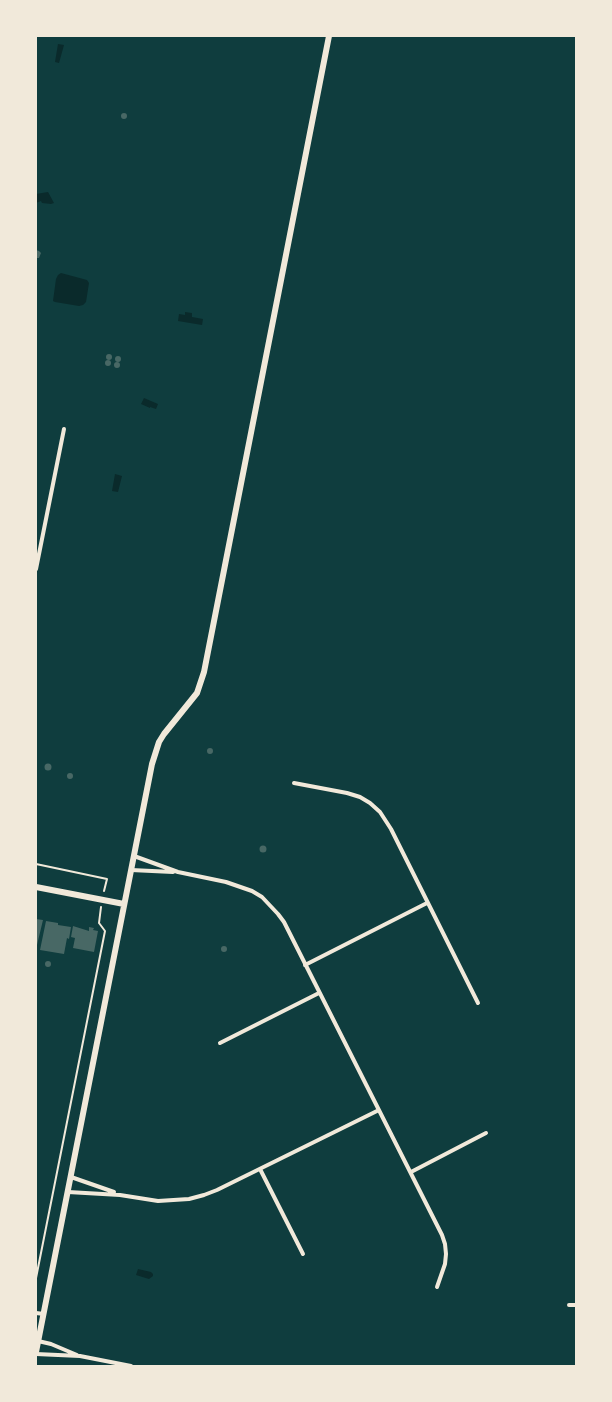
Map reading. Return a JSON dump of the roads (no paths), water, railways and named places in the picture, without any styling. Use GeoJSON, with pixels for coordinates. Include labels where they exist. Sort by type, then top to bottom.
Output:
{"type":"FeatureCollection","features":[{"type":"Feature","properties":{"kind":"street"},"geometry":{"type":"LineString","coordinates":[[131,1366],[80,1356],[36,1353],[39,1323],[44,1314],[155,752],[164,734],[196,694],[204,672],[329,36]]}},
{"type":"Feature","properties":{"kind":"street"},"geometry":{"type":"LineString","coordinates":[[36,569],[64,429]]}},
{"type":"Feature","properties":{"kind":"street"},"geometry":{"type":"LineString","coordinates":[[294,783],[347,793],[360,797],[380,812],[391,829],[478,1003]]}},
{"type":"Feature","properties":{"kind":"street"},"geometry":{"type":"LineString","coordinates":[[134,856],[178,872],[240,886],[252,891],[270,904],[284,922],[442,1235],[445,1244],[445,1264],[437,1287]]}},
{"type":"Feature","properties":{"kind":"street"},"geometry":{"type":"LineString","coordinates":[[131,870],[178,872]]}},
{"type":"Feature","properties":{"kind":"street"},"geometry":{"type":"LineString","coordinates":[[36,887],[124,904]]}},
{"type":"Feature","properties":{"kind":"street"},"geometry":{"type":"LineString","coordinates":[[305,965],[428,903]]}},
{"type":"Feature","properties":{"kind":"street"},"geometry":{"type":"LineString","coordinates":[[220,1043],[319,993]]}},
{"type":"Feature","properties":{"kind":"street"},"geometry":{"type":"LineString","coordinates":[[68,1192],[120,1195],[158,1201],[189,1199],[217,1190],[379,1110]]}},
{"type":"Feature","properties":{"kind":"street"},"geometry":{"type":"LineString","coordinates":[[411,1172],[486,1134]]}},
{"type":"Feature","properties":{"kind":"street"},"geometry":{"type":"LineString","coordinates":[[260,1168],[303,1254]]}},
{"type":"Feature","properties":{"kind":"street"},"geometry":{"type":"LineString","coordinates":[[70,1177],[120,1195]]}},
{"type":"Feature","properties":{"kind":"street"},"geometry":{"type":"LineString","coordinates":[[570,1304],[576,1305]]}},
{"type":"Feature","properties":{"kind":"street"},"geometry":{"type":"LineString","coordinates":[[36,1313],[44,1314]]}},
{"type":"Feature","properties":{"kind":"street"},"geometry":{"type":"LineString","coordinates":[[38,1341],[51,1344],[80,1356]]}},
{"type":"Feature","properties":{"kind":"water"},"geometry":{"type":"Polygon","coordinates":[[[58,44],[64,45],[59,63],[55,62],[58,44]]]}},
{"type":"Feature","properties":{"kind":"water"},"geometry":{"type":"Polygon","coordinates":[[[48,192],[54,203],[42,203],[41,201],[36,203],[36,194],[48,192]]]}},
{"type":"Feature","properties":{"kind":"water"},"geometry":{"type":"Polygon","coordinates":[[[61,273],[87,280],[89,283],[86,302],[83,305],[79,306],[53,301],[56,279],[61,273]]]}},
{"type":"Feature","properties":{"kind":"water"},"geometry":{"type":"Polygon","coordinates":[[[185,312],[192,313],[192,317],[203,319],[202,325],[178,321],[179,314],[185,315],[185,312]]]}},
{"type":"Feature","properties":{"kind":"water"},"geometry":{"type":"Polygon","coordinates":[[[144,398],[158,404],[156,409],[141,404],[144,398]]]}},
{"type":"Feature","properties":{"kind":"water"},"geometry":{"type":"Polygon","coordinates":[[[115,474],[122,476],[118,492],[112,491],[115,474]]]}},
{"type":"Feature","properties":{"kind":"water"},"geometry":{"type":"Polygon","coordinates":[[[138,1269],[151,1272],[153,1276],[149,1279],[136,1275],[138,1269]]]}}]}
